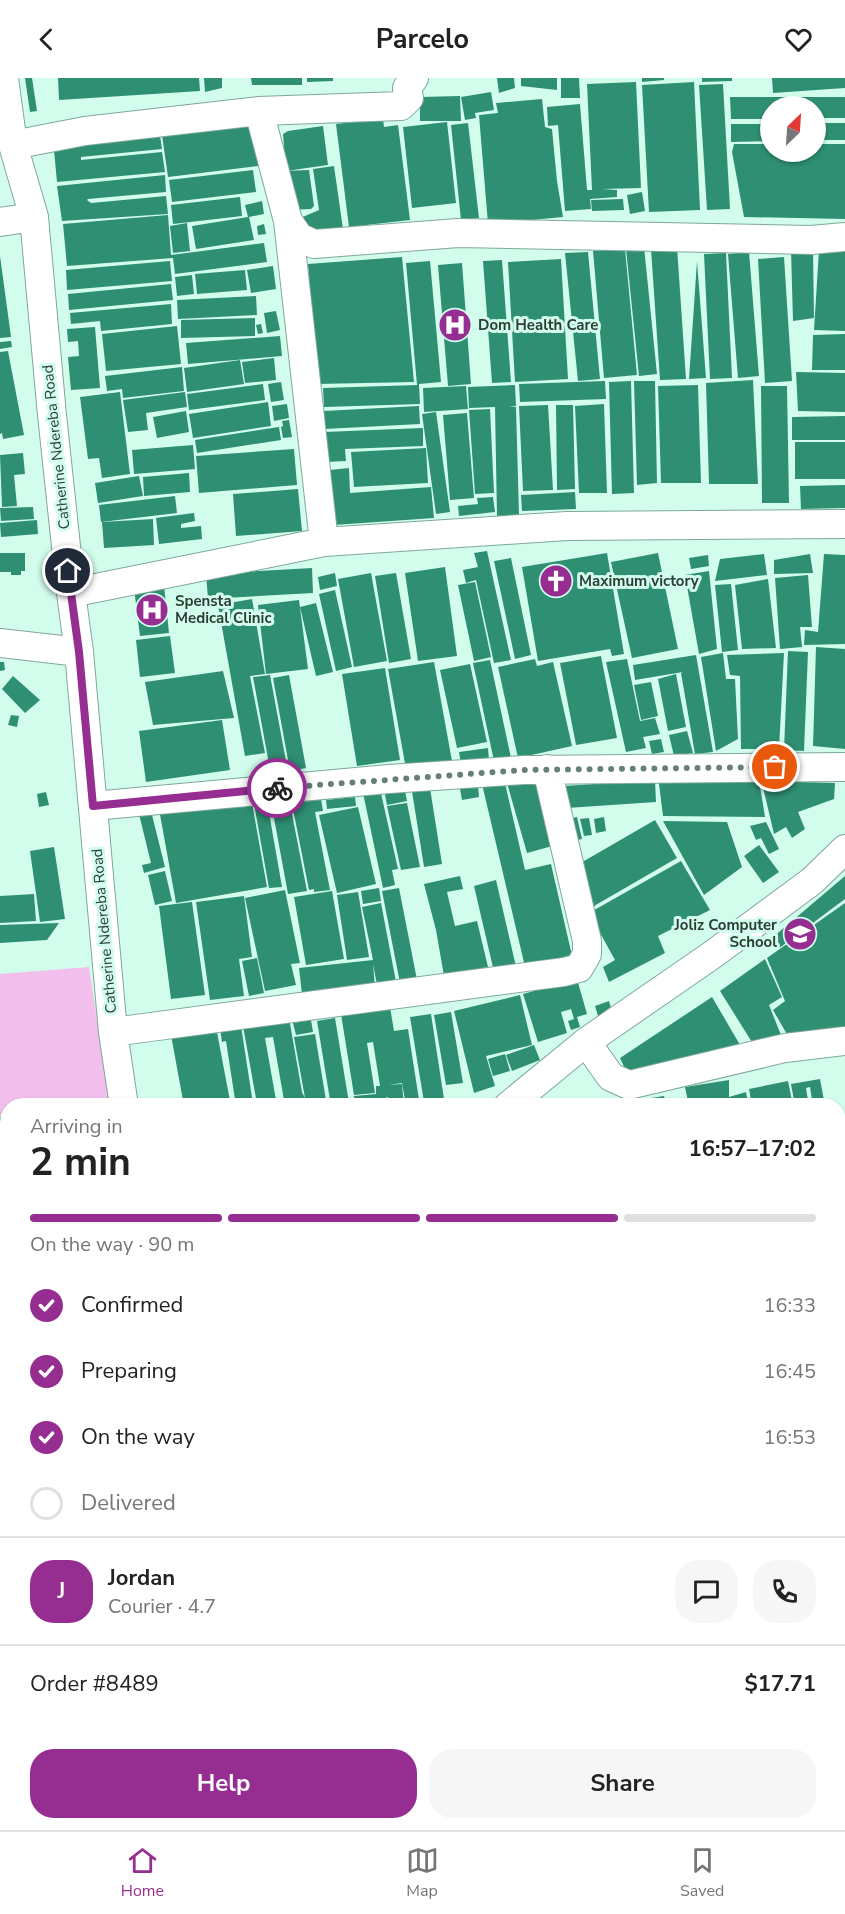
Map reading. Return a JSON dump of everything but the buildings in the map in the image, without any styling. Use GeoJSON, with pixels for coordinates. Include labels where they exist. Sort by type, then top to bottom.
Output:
{"type":"FeatureCollection","features":[{"type":"Feature","properties":{"kind":"street","name":"Catherine Ndereba Road"},"geometry":{"type":"LineString","coordinates":[[4,78],[13,145],[34,217],[71,593],[79,652],[113,1032],[123,1098]]}},
{"type":"Feature","properties":{"kind":"street"},"geometry":{"type":"LineString","coordinates":[[13,145],[85,131],[259,111],[401,106],[409,98],[407,88],[414,78]]}},
{"type":"Feature","properties":{"kind":"street"},"geometry":{"type":"LineString","coordinates":[[259,111],[288,220],[324,542]]}},
{"type":"Feature","properties":{"kind":"street"},"geometry":{"type":"LineString","coordinates":[[0,222],[34,217]]}},
{"type":"Feature","properties":{"kind":"street"},"geometry":{"type":"LineString","coordinates":[[288,220],[299,237],[314,244],[458,233],[811,240],[845,237]]}},
{"type":"Feature","properties":{"kind":"street"},"geometry":{"type":"LineString","coordinates":[[71,593],[324,542],[567,526],[845,524]]}},
{"type":"Feature","properties":{"kind":"street"},"geometry":{"type":"LineString","coordinates":[[0,643],[79,652]]}},
{"type":"Feature","properties":{"kind":"street"},"geometry":{"type":"LineString","coordinates":[[93,806],[389,778],[547,769],[845,766]]}},
{"type":"Feature","properties":{"kind":"street"},"geometry":{"type":"LineString","coordinates":[[113,1032],[564,972],[579,968],[587,954],[587,941],[547,769]]}},
{"type":"Feature","properties":{"kind":"street"},"geometry":{"type":"LineString","coordinates":[[518,1098],[586,1042],[712,955],[803,888],[845,849]]}},
{"type":"Feature","properties":{"kind":"street"},"geometry":{"type":"LineString","coordinates":[[586,1042],[611,1077],[618,1082],[630,1085],[785,1048],[845,1041]]}},
{"type":"Feature","properties":{"kind":"shaded area"},"geometry":{"type":"Polygon","coordinates":[[[89,967],[109,1098],[0,1098],[0,974],[89,967]]]}},
{"type":"Feature","properties":{"kind":"way so far"},"geometry":{"type":"LineString","coordinates":[[277,788],[389,778],[547,769],[775,767]]}},
{"type":"Feature","properties":{"kind":"place","name":"Dom Health Care"},"geometry":{"type":"Point","coordinates":[455,325]}},
{"type":"Feature","properties":{"kind":"place","name":"Maximum victory"},"geometry":{"type":"Point","coordinates":[556,581]}},
{"type":"Feature","properties":{"kind":"place","name":"Spensta Medical Clinic"},"geometry":{"type":"Point","coordinates":[152,610]}},
{"type":"Feature","properties":{"kind":"place","name":"Joliz Computer School"},"geometry":{"type":"Point","coordinates":[800,934]}},
{"type":"Feature","properties":{"kind":"route"},"geometry":{"type":"LineString","coordinates":[[68,571],[79,652],[93,806],[277,788]]}}]}
